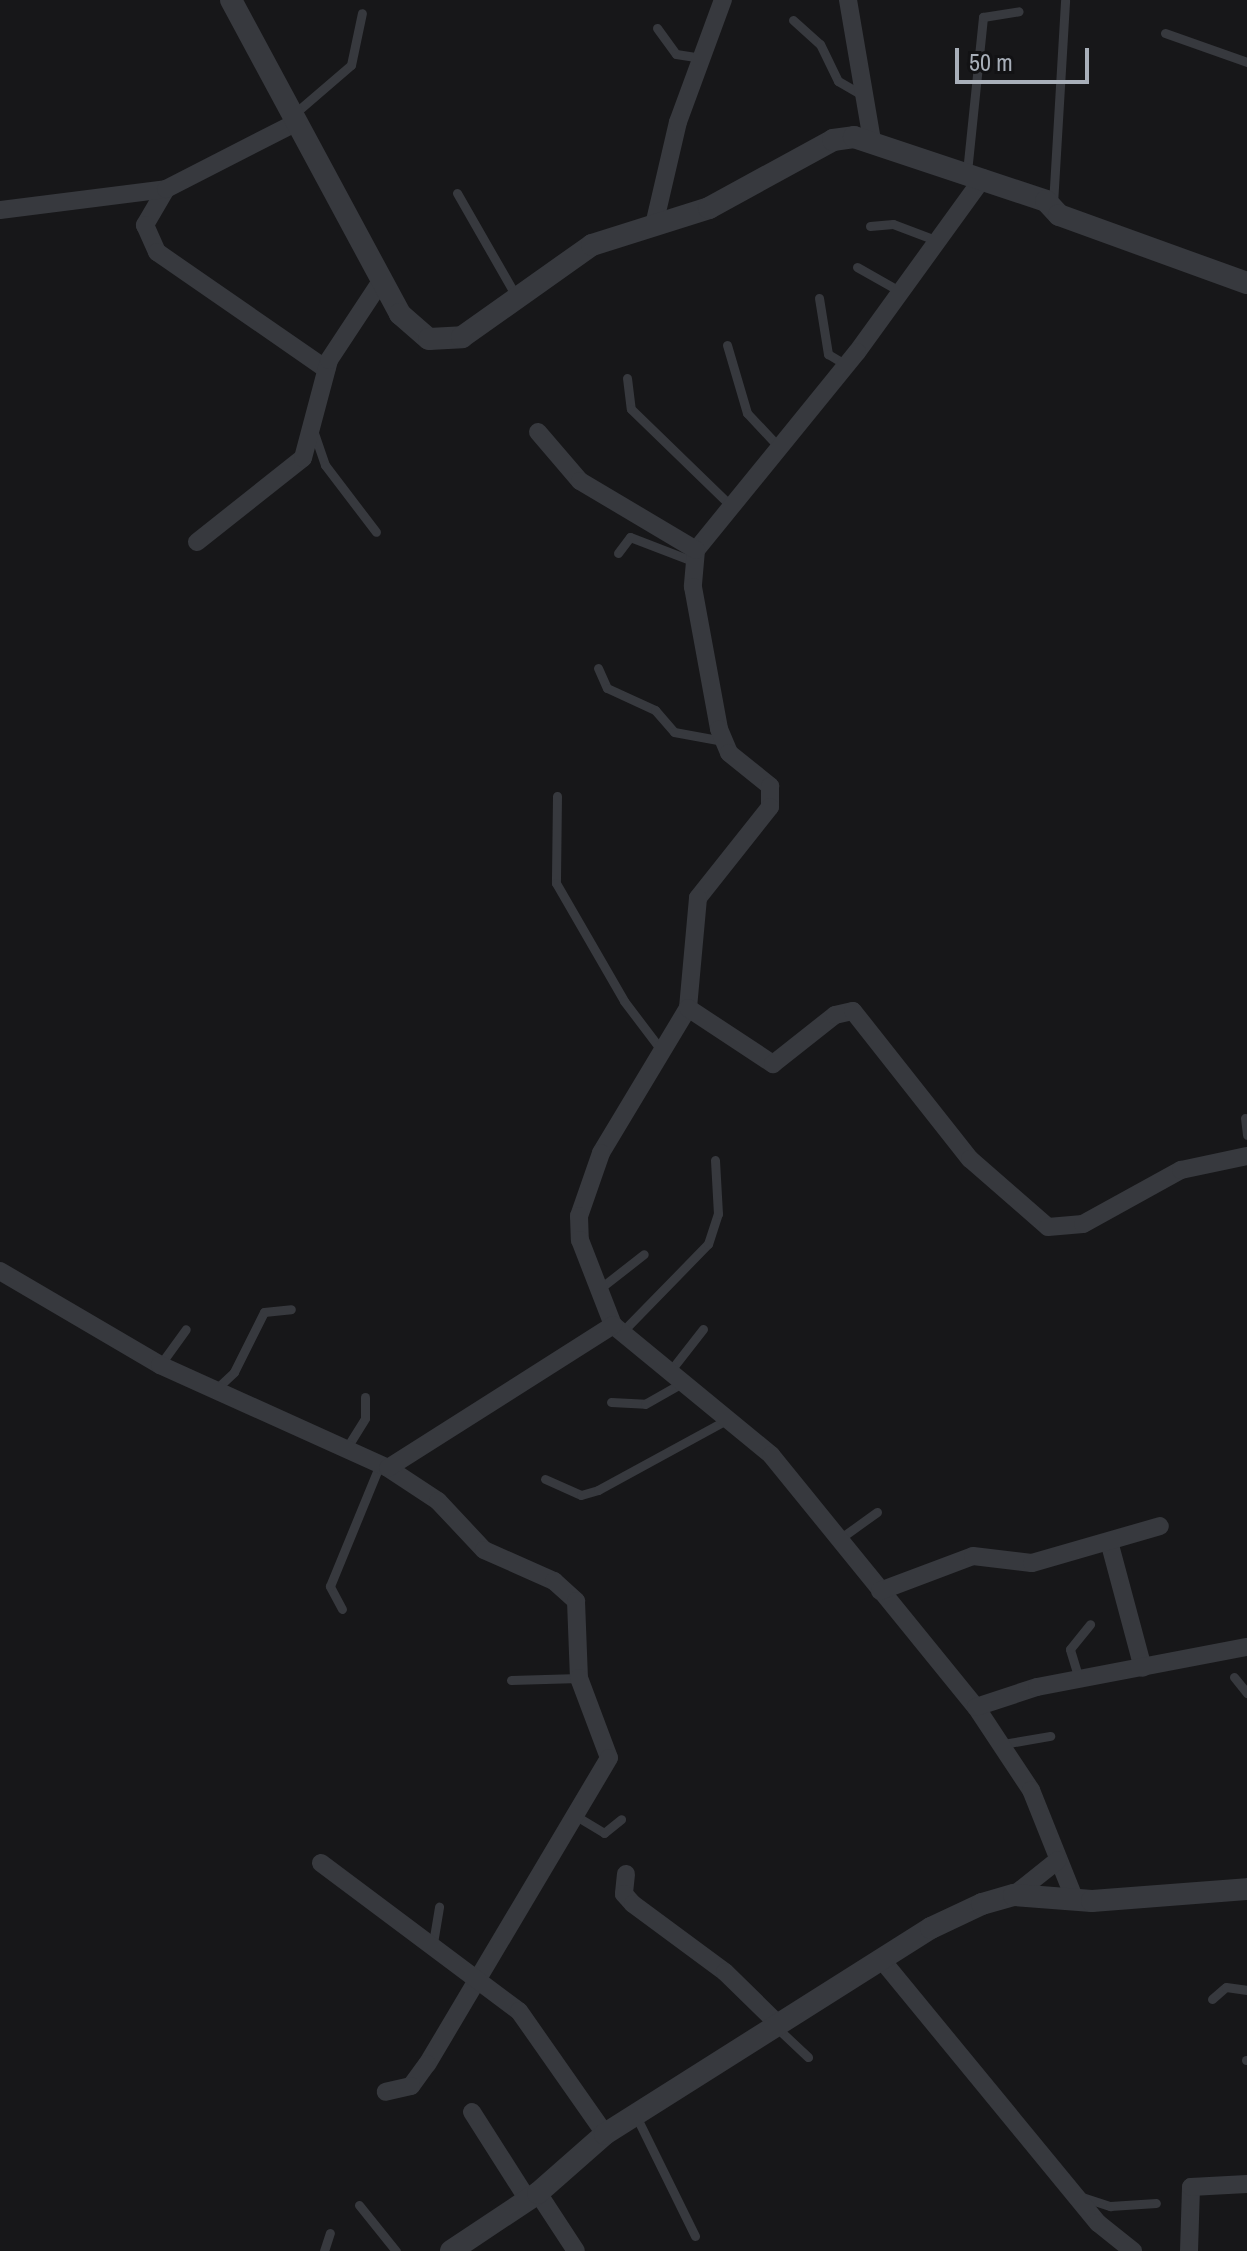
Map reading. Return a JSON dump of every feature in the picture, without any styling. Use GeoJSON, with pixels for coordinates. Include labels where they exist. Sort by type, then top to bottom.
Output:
{"type":"FeatureCollection","features":[{"type":"Feature","properties":{"kind":"street"},"geometry":{"type":"LineString","coordinates":[[231,0],[381,281],[413,330],[444,341],[462,337],[592,245],[709,208],[833,140],[872,140],[975,175],[1247,283]]}},
{"type":"Feature","properties":{"kind":"street"},"geometry":{"type":"LineString","coordinates":[[654,225],[702,58],[723,0]]}},
{"type":"Feature","properties":{"kind":"street"},"geometry":{"type":"LineString","coordinates":[[848,0],[872,140]]}},
{"type":"Feature","properties":{"kind":"street"},"geometry":{"type":"LineString","coordinates":[[0,210],[166,189],[293,120]]}},
{"type":"Feature","properties":{"kind":"street"},"geometry":{"type":"LineString","coordinates":[[975,175],[938,241],[903,293],[729,504],[695,556],[723,741],[773,793],[770,807],[698,898],[688,1008],[587,1184],[580,1240],[598,1290],[618,1328],[731,1418],[838,1540],[976,1707],[1003,1744],[1075,1900]]}},
{"type":"Feature","properties":{"kind":"street"},"geometry":{"type":"LineString","coordinates":[[166,189],[145,225],[157,252],[326,369]]}},
{"type":"Feature","properties":{"kind":"street"},"geometry":{"type":"LineString","coordinates":[[197,542],[293,470],[313,429],[326,369],[347,323],[381,281]]}},
{"type":"Feature","properties":{"kind":"street"},"geometry":{"type":"LineString","coordinates":[[538,432],[580,481],[695,556]]}},
{"type":"Feature","properties":{"kind":"street"},"geometry":{"type":"LineString","coordinates":[[688,1008],[773,1064],[835,1015],[853,1011],[970,1159],[1048,1227],[1083,1224],[1181,1170],[1247,1156]]}},
{"type":"Feature","properties":{"kind":"street"},"geometry":{"type":"LineString","coordinates":[[0,1271],[160,1365],[384,1466],[438,1501],[484,1550],[568,1590],[579,1615],[579,1678],[610,1750],[576,1816],[474,1978],[419,2075],[411,2086],[386,2092]]}},
{"type":"Feature","properties":{"kind":"street"},"geometry":{"type":"LineString","coordinates":[[384,1466],[464,1425],[565,1348],[618,1328]]}},
{"type":"Feature","properties":{"kind":"street"},"geometry":{"type":"LineString","coordinates":[[880,1591],[973,1556],[1032,1563],[1110,1545],[1160,1526]]}},
{"type":"Feature","properties":{"kind":"street"},"geometry":{"type":"LineString","coordinates":[[1110,1545],[1143,1668]]}},
{"type":"Feature","properties":{"kind":"street"},"geometry":{"type":"LineString","coordinates":[[976,1707],[1079,1679],[1247,1647]]}},
{"type":"Feature","properties":{"kind":"street"},"geometry":{"type":"LineString","coordinates":[[1014,1895],[1058,1860]]}},
{"type":"Feature","properties":{"kind":"street"},"geometry":{"type":"LineString","coordinates":[[321,1863],[432,1949],[519,2011],[605,2134]]}},
{"type":"Feature","properties":{"kind":"street"},"geometry":{"type":"LineString","coordinates":[[626,1874],[624,1894],[633,1904],[725,1972],[775,2024]]}},
{"type":"Feature","properties":{"kind":"street"},"geometry":{"type":"LineString","coordinates":[[451,2251],[533,2196],[605,2134],[635,2114],[881,1959],[982,1904],[1014,1895],[1075,1900],[1247,1889]]}},
{"type":"Feature","properties":{"kind":"street"},"geometry":{"type":"LineString","coordinates":[[881,1959],[1072,2193],[1133,2251]]}},
{"type":"Feature","properties":{"kind":"street"},"geometry":{"type":"LineString","coordinates":[[472,2112],[576,2251]]}},
{"type":"Feature","properties":{"kind":"street"},"geometry":{"type":"LineString","coordinates":[[1189,2251],[1191,2187],[1247,2184]]}},
{"type":"Feature","properties":{"kind":"lane"},"geometry":{"type":"LineString","coordinates":[[1053,207],[1065,0]]}},
{"type":"Feature","properties":{"kind":"lane"},"geometry":{"type":"LineString","coordinates":[[975,175],[983,17],[1019,11]]}},
{"type":"Feature","properties":{"kind":"lane"},"geometry":{"type":"LineString","coordinates":[[293,120],[340,82],[359,46],[362,13]]}},
{"type":"Feature","properties":{"kind":"lane"},"geometry":{"type":"LineString","coordinates":[[793,20],[820,44],[838,81],[864,96]]}},
{"type":"Feature","properties":{"kind":"lane"},"geometry":{"type":"LineString","coordinates":[[657,28],[676,54],[702,58]]}},
{"type":"Feature","properties":{"kind":"lane"},"geometry":{"type":"LineString","coordinates":[[1165,33],[1247,62]]}},
{"type":"Feature","properties":{"kind":"lane"},"geometry":{"type":"LineString","coordinates":[[457,193],[516,296]]}},
{"type":"Feature","properties":{"kind":"lane"},"geometry":{"type":"LineString","coordinates":[[870,226],[893,224],[938,241]]}},
{"type":"Feature","properties":{"kind":"lane"},"geometry":{"type":"LineString","coordinates":[[857,267],[903,293]]}},
{"type":"Feature","properties":{"kind":"lane"},"geometry":{"type":"LineString","coordinates":[[819,298],[828,354],[846,365]]}},
{"type":"Feature","properties":{"kind":"lane"},"geometry":{"type":"LineString","coordinates":[[727,345],[747,413],[778,446]]}},
{"type":"Feature","properties":{"kind":"lane"},"geometry":{"type":"LineString","coordinates":[[627,378],[631,409],[729,504]]}},
{"type":"Feature","properties":{"kind":"lane"},"geometry":{"type":"LineString","coordinates":[[313,429],[325,465],[376,532]]}},
{"type":"Feature","properties":{"kind":"lane"},"geometry":{"type":"LineString","coordinates":[[618,553],[630,537],[695,556]]}},
{"type":"Feature","properties":{"kind":"lane"},"geometry":{"type":"LineString","coordinates":[[598,668],[607,688],[655,710],[674,732],[723,741]]}},
{"type":"Feature","properties":{"kind":"lane"},"geometry":{"type":"LineString","coordinates":[[557,796],[556,883],[624,1001],[662,1051]]}},
{"type":"Feature","properties":{"kind":"lane"},"geometry":{"type":"LineString","coordinates":[[1245,1118],[1247,1135]]}},
{"type":"Feature","properties":{"kind":"lane"},"geometry":{"type":"LineString","coordinates":[[618,1328],[708,1244],[718,1214],[715,1160]]}},
{"type":"Feature","properties":{"kind":"lane"},"geometry":{"type":"LineString","coordinates":[[598,1290],[644,1254]]}},
{"type":"Feature","properties":{"kind":"lane"},"geometry":{"type":"LineString","coordinates":[[215,1390],[234,1372],[264,1312],[291,1309]]}},
{"type":"Feature","properties":{"kind":"lane"},"geometry":{"type":"LineString","coordinates":[[160,1365],[186,1329]]}},
{"type":"Feature","properties":{"kind":"lane"},"geometry":{"type":"LineString","coordinates":[[611,1402],[645,1404],[678,1376],[703,1329]]}},
{"type":"Feature","properties":{"kind":"lane"},"geometry":{"type":"LineString","coordinates":[[346,1449],[365,1418],[365,1397]]}},
{"type":"Feature","properties":{"kind":"lane"},"geometry":{"type":"LineString","coordinates":[[545,1479],[581,1495],[598,1490],[731,1418]]}},
{"type":"Feature","properties":{"kind":"lane"},"geometry":{"type":"LineString","coordinates":[[342,1609],[330,1586],[384,1466]]}},
{"type":"Feature","properties":{"kind":"lane"},"geometry":{"type":"LineString","coordinates":[[838,1540],[877,1512]]}},
{"type":"Feature","properties":{"kind":"lane"},"geometry":{"type":"LineString","coordinates":[[1079,1679],[1070,1649],[1090,1624]]}},
{"type":"Feature","properties":{"kind":"lane"},"geometry":{"type":"LineString","coordinates":[[1234,1677],[1247,1693]]}},
{"type":"Feature","properties":{"kind":"lane"},"geometry":{"type":"LineString","coordinates":[[511,1680],[579,1678]]}},
{"type":"Feature","properties":{"kind":"lane"},"geometry":{"type":"LineString","coordinates":[[1003,1744],[1050,1736]]}},
{"type":"Feature","properties":{"kind":"lane"},"geometry":{"type":"LineString","coordinates":[[576,1816],[604,1833],[621,1819]]}},
{"type":"Feature","properties":{"kind":"lane"},"geometry":{"type":"LineString","coordinates":[[432,1949],[439,1907]]}},
{"type":"Feature","properties":{"kind":"lane"},"geometry":{"type":"LineString","coordinates":[[1212,1999],[1226,1987],[1247,1990]]}},
{"type":"Feature","properties":{"kind":"lane"},"geometry":{"type":"LineString","coordinates":[[775,2024],[808,2057]]}},
{"type":"Feature","properties":{"kind":"lane"},"geometry":{"type":"LineString","coordinates":[[635,2114],[695,2236]]}},
{"type":"Feature","properties":{"kind":"lane"},"geometry":{"type":"LineString","coordinates":[[1072,2193],[1110,2206],[1156,2203]]}},
{"type":"Feature","properties":{"kind":"lane"},"geometry":{"type":"LineString","coordinates":[[359,2205],[396,2251]]}},
{"type":"Feature","properties":{"kind":"lane"},"geometry":{"type":"LineString","coordinates":[[324,2251],[330,2233]]}}]}
